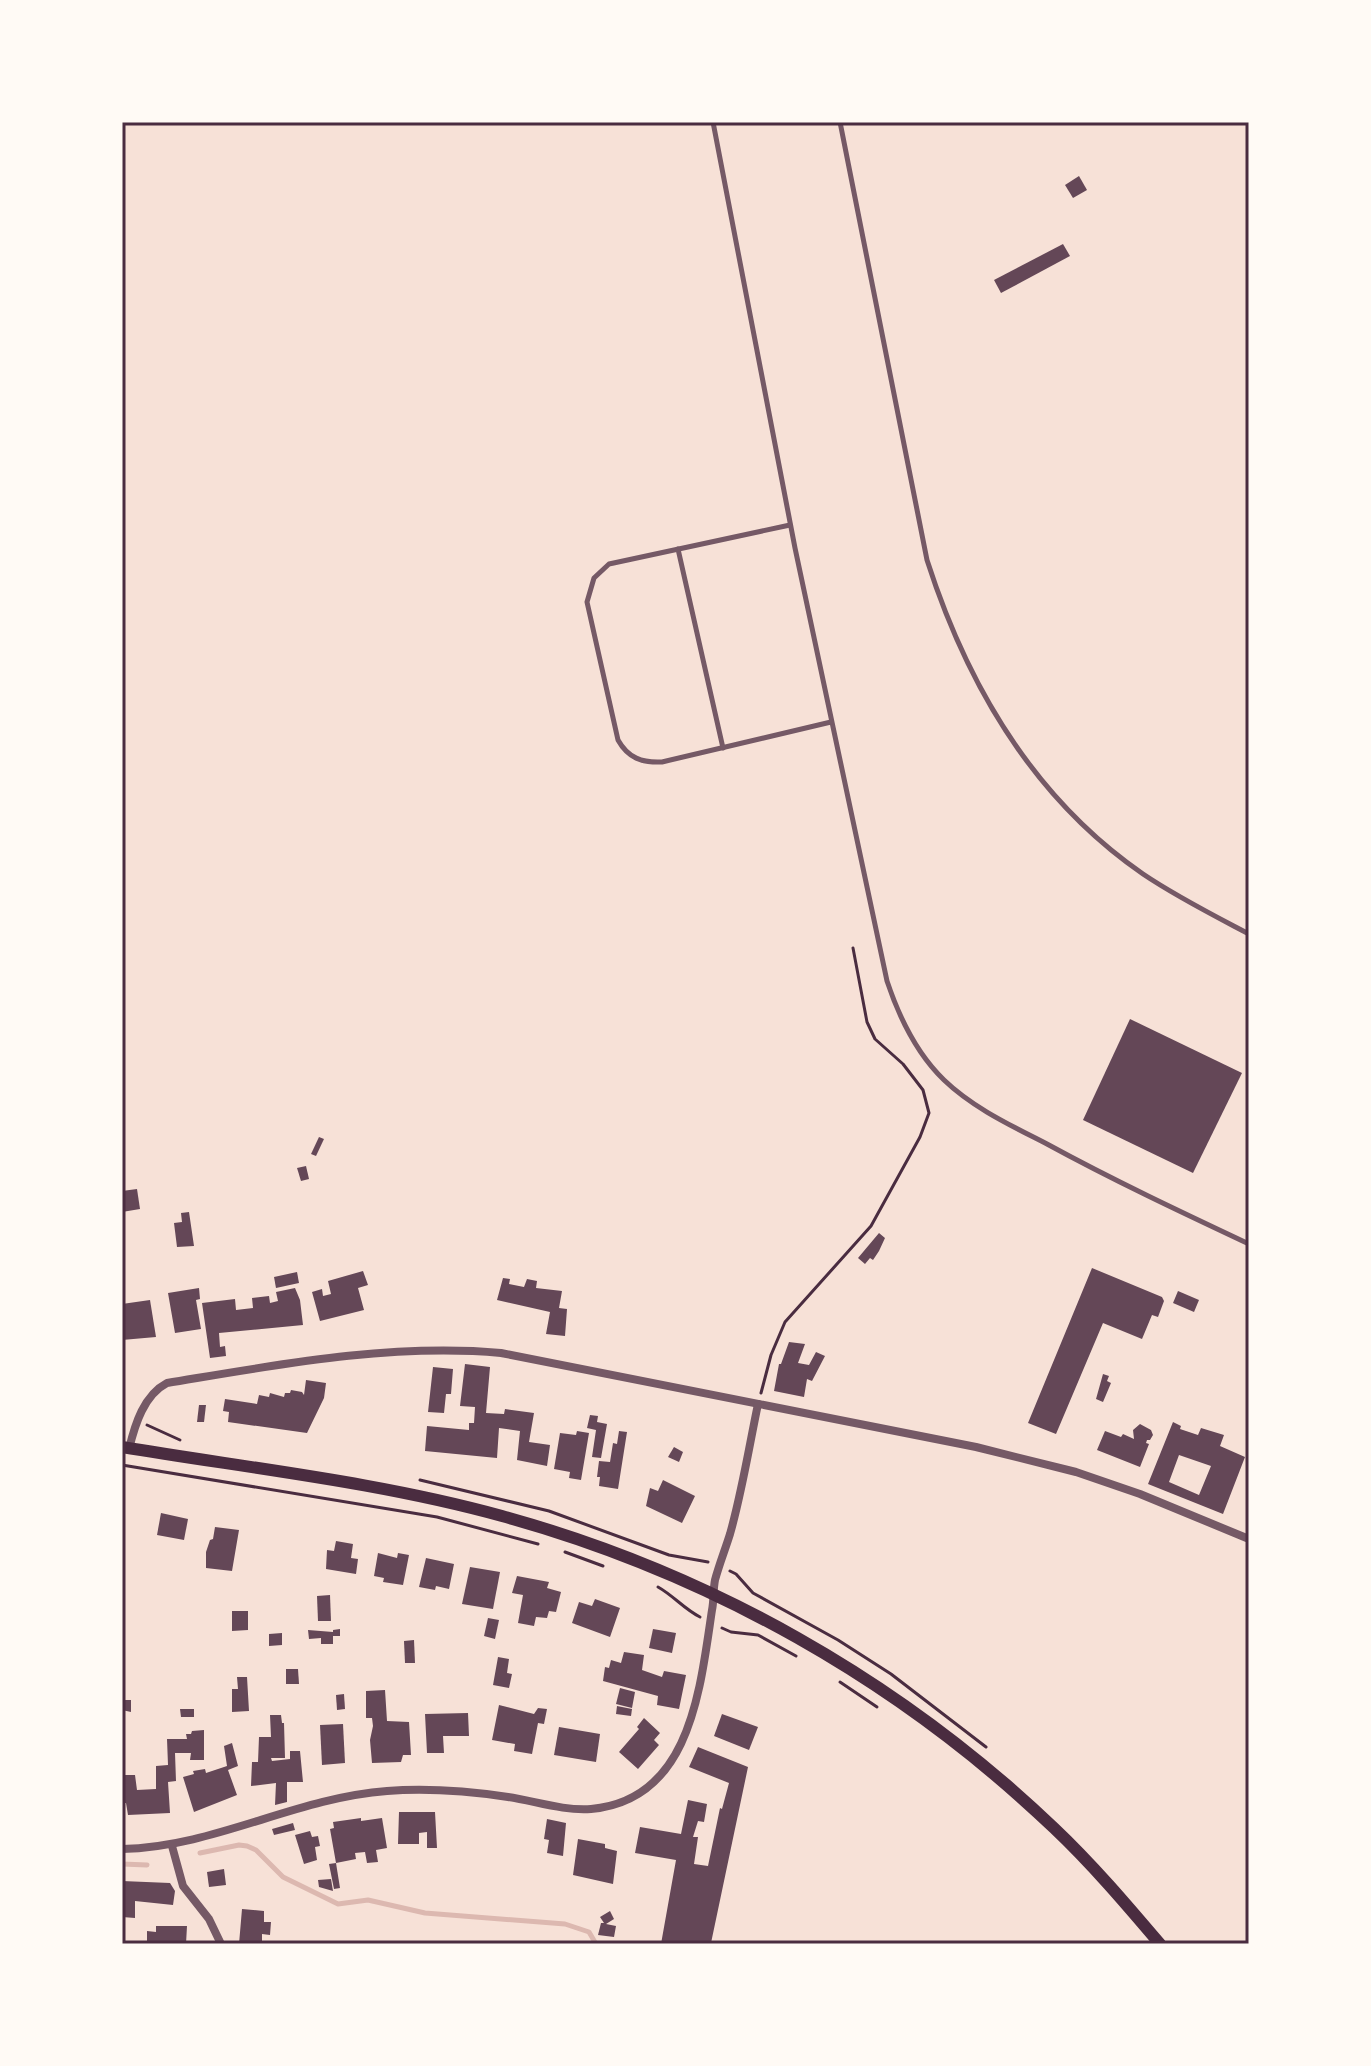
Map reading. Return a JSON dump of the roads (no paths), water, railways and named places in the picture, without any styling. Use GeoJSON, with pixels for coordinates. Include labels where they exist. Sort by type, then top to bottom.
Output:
{"type":"FeatureCollection","features":[{"type":"Feature","properties":{"kind":"main road"},"geometry":{"type":"LineString","coordinates":[[126,1448],[382,1490],[501,1516],[644,1562],[713,1594],[803,1640],[860,1674],[951,1739],[1055,1829],[1160,1944]]}},
{"type":"Feature","properties":{"kind":"street"},"geometry":{"type":"LineString","coordinates":[[126,1448],[153,1390],[167,1383],[272,1366],[457,1349],[501,1353],[976,1447],[1076,1472],[1140,1494],[1249,1539]]}},
{"type":"Feature","properties":{"kind":"street"},"geometry":{"type":"LineString","coordinates":[[122,1849],[172,1846],[361,1793],[401,1790],[473,1793],[571,1809],[590,1809],[622,1802],[661,1777],[680,1751],[691,1719],[713,1594],[758,1404]]}},
{"type":"Feature","properties":{"kind":"street"},"geometry":{"type":"LineString","coordinates":[[172,1846],[183,1886],[209,1919],[221,1944]]}},
{"type":"Feature","properties":{"kind":"lane"},"geometry":{"type":"LineString","coordinates":[[713,122],[831,722],[887,981],[909,1033],[927,1061],[960,1094],[1001,1120],[1133,1189],[1249,1244]]}},
{"type":"Feature","properties":{"kind":"lane"},"geometry":{"type":"LineString","coordinates":[[840,122],[927,560],[942,607],[972,675],[1013,743],[1039,779],[1069,812],[1143,874],[1249,934]]}},
{"type":"Feature","properties":{"kind":"lane"},"geometry":{"type":"LineString","coordinates":[[790,525],[603,567],[591,584],[588,613],[618,740],[637,760],[652,763],[831,722]]}},
{"type":"Feature","properties":{"kind":"lane"},"geometry":{"type":"LineString","coordinates":[[678,549],[723,748]]}},
{"type":"Feature","properties":{"kind":"waterway"},"geometry":{"type":"LineString","coordinates":[[200,1853],[247,1846],[256,1850],[283,1877],[338,1904],[368,1900],[425,1913],[565,1924],[589,1932],[596,1944]]}},
{"type":"Feature","properties":{"kind":"waterway"},"geometry":{"type":"LineString","coordinates":[[122,1864],[147,1865]]}}]}
